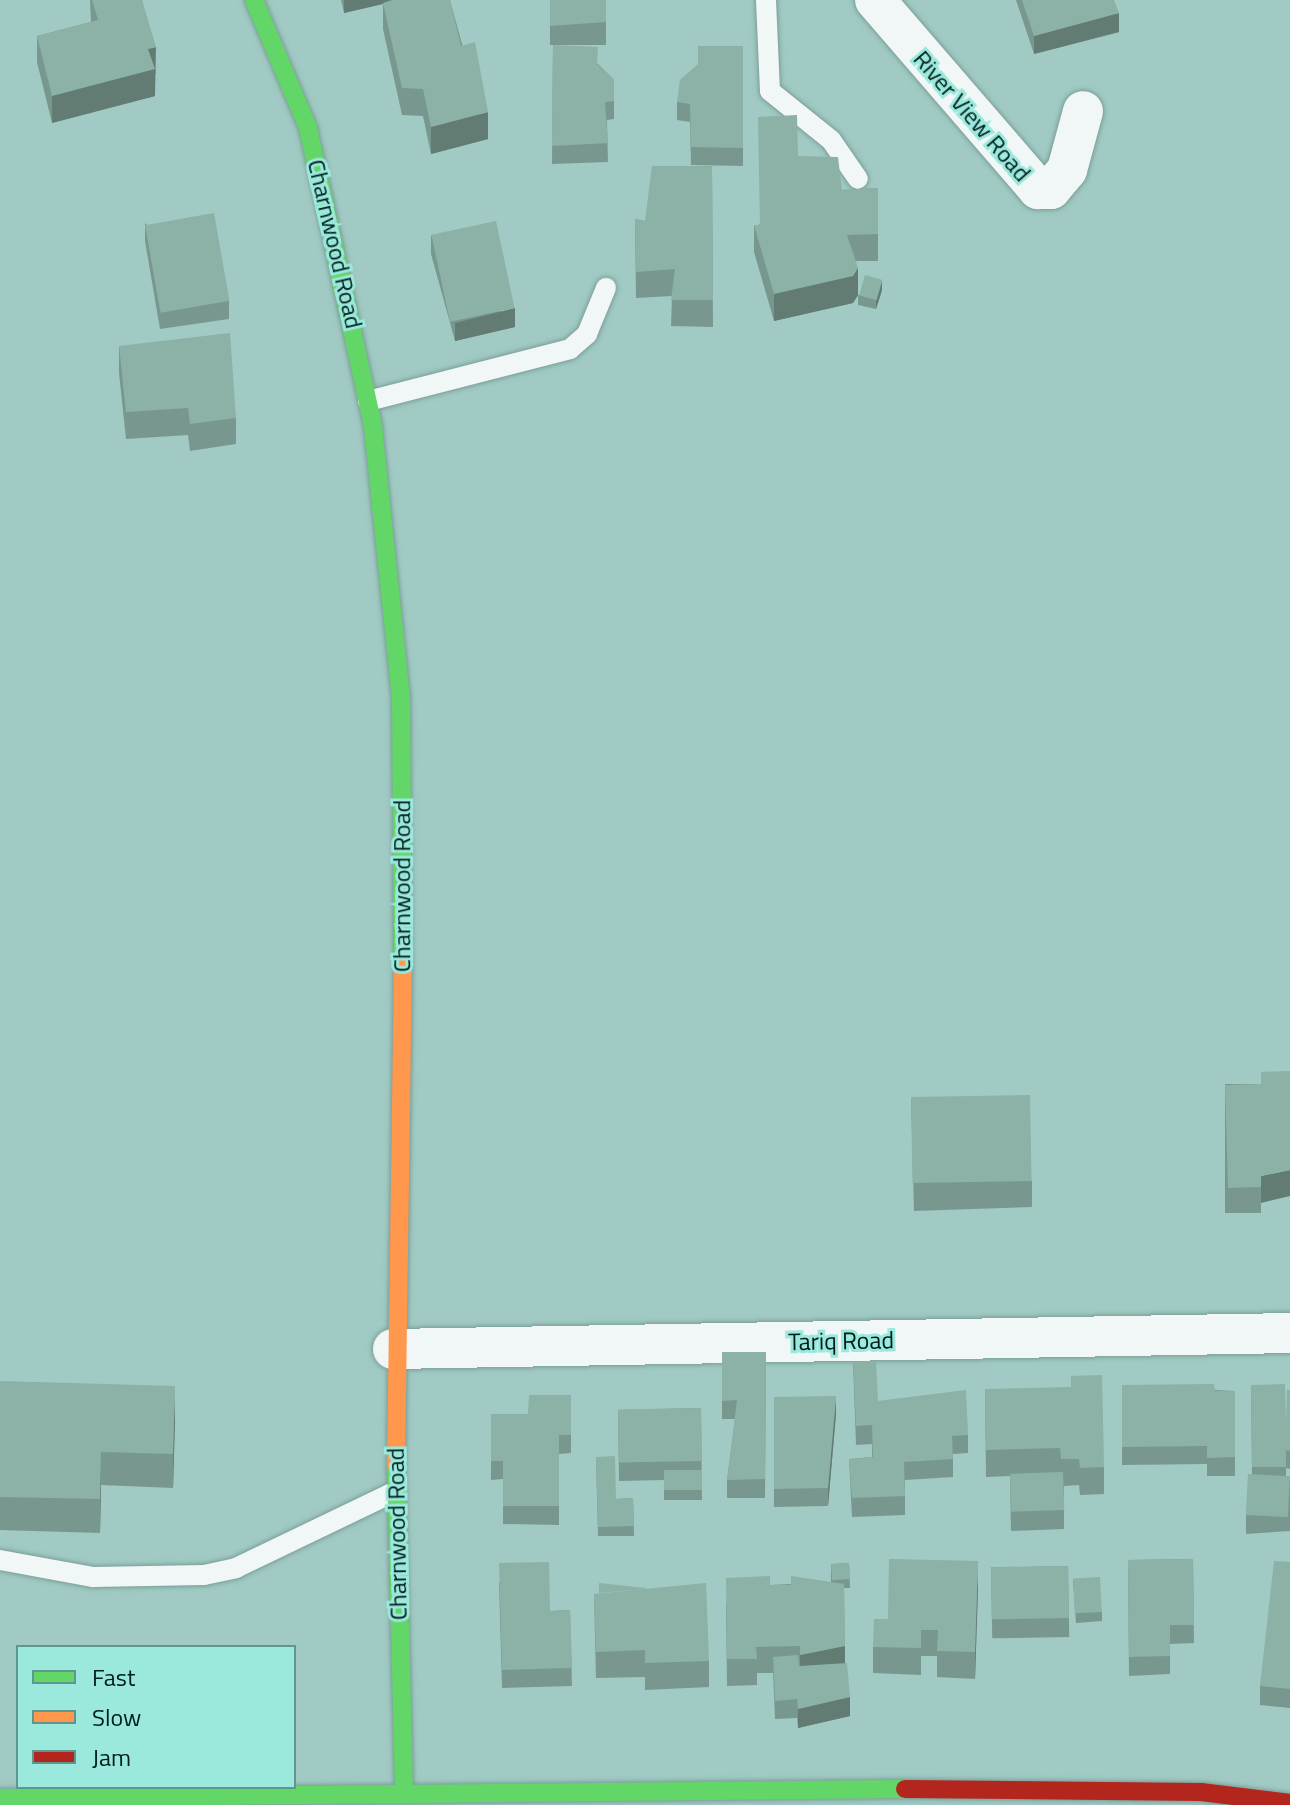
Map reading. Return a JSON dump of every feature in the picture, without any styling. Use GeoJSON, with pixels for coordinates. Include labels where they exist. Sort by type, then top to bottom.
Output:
{"type":"FeatureCollection","features":[{"type":"Feature","properties":{"kind":"street","name":"Charnwood Road"},"geometry":{"type":"LineString","coordinates":[[254,0],[308,128],[368,401],[401,696],[405,890],[393,1349],[404,1792]]}},
{"type":"Feature","properties":{"kind":"street","name":"River View Road"},"geometry":{"type":"LineString","coordinates":[[875,0],[1038,189],[1060,182],[1083,111]]}},
{"type":"Feature","properties":{"kind":"street","name":"Tariq Road"},"geometry":{"type":"LineString","coordinates":[[393,1349],[1290,1333]]}},
{"type":"Feature","properties":{"kind":"street"},"geometry":{"type":"LineString","coordinates":[[0,1798],[404,1792],[546,1798],[772,1800],[973,1788],[1201,1792],[1290,1803]]}},
{"type":"Feature","properties":{"kind":"lane"},"geometry":{"type":"LineString","coordinates":[[766,0],[770,91],[831,140],[858,179]]}},
{"type":"Feature","properties":{"kind":"lane"},"geometry":{"type":"LineString","coordinates":[[368,401],[570,349],[587,334],[606,288]]}},
{"type":"Feature","properties":{"kind":"lane"},"geometry":{"type":"LineString","coordinates":[[0,1560],[93,1577],[204,1575],[236,1568],[396,1491]]}},
{"type":"Feature","properties":{"kind":"building"},"geometry":{"type":"Polygon","coordinates":[[[92,0],[142,0],[156,47],[148,49],[155,69],[52,96],[37,36],[98,20],[92,0]]]}},
{"type":"Feature","properties":{"kind":"building"},"geometry":{"type":"Polygon","coordinates":[[[392,0],[450,0],[461,46],[475,42],[488,112],[431,127],[423,89],[402,88],[383,3],[392,0]]]}},
{"type":"Feature","properties":{"kind":"building"},"geometry":{"type":"Polygon","coordinates":[[[550,0],[606,0],[606,22],[550,26],[550,0]]]}},
{"type":"Feature","properties":{"kind":"building"},"geometry":{"type":"Polygon","coordinates":[[[1022,0],[1114,0],[1119,13],[1034,36],[1022,0]]]}},
{"type":"Feature","properties":{"kind":"building"},"geometry":{"type":"Polygon","coordinates":[[[553,45],[598,47],[597,64],[614,80],[614,101],[605,102],[608,143],[552,146],[553,45]]]}},
{"type":"Feature","properties":{"kind":"building"},"geometry":{"type":"Polygon","coordinates":[[[698,46],[743,46],[743,148],[691,147],[690,104],[677,102],[680,80],[698,64],[698,46]]]}},
{"type":"Feature","properties":{"kind":"building"},"geometry":{"type":"Polygon","coordinates":[[[797,115],[798,156],[838,157],[842,190],[878,188],[878,234],[847,235],[858,268],[853,276],[774,294],[754,225],[760,225],[758,117],[797,115]]]}},
{"type":"Feature","properties":{"kind":"building"},"geometry":{"type":"Polygon","coordinates":[[[652,166],[712,166],[713,300],[671,300],[675,269],[636,272],[635,219],[645,221],[652,166]]]}},
{"type":"Feature","properties":{"kind":"building"},"geometry":{"type":"Polygon","coordinates":[[[214,213],[229,301],[161,313],[145,225],[214,213]]]}},
{"type":"Feature","properties":{"kind":"building"},"geometry":{"type":"Polygon","coordinates":[[[496,221],[515,308],[450,322],[431,235],[496,221]]]}},
{"type":"Feature","properties":{"kind":"building"},"geometry":{"type":"Polygon","coordinates":[[[865,275],[882,280],[877,300],[859,295],[865,275]]]}},
{"type":"Feature","properties":{"kind":"building"},"geometry":{"type":"Polygon","coordinates":[[[230,333],[236,418],[190,424],[188,408],[126,412],[119,346],[230,333]]]}},
{"type":"Feature","properties":{"kind":"building"},"geometry":{"type":"Polygon","coordinates":[[[1290,1071],[1290,1170],[1261,1176],[1261,1187],[1228,1188],[1225,1085],[1261,1084],[1261,1072],[1290,1071]]]}},
{"type":"Feature","properties":{"kind":"building"},"geometry":{"type":"Polygon","coordinates":[[[1030,1095],[1032,1181],[913,1183],[911,1097],[1030,1095]]]}},
{"type":"Feature","properties":{"kind":"building"},"geometry":{"type":"Polygon","coordinates":[[[722,1352],[766,1352],[765,1479],[727,1480],[737,1400],[722,1401],[722,1352]]]}},
{"type":"Feature","properties":{"kind":"building"},"geometry":{"type":"Polygon","coordinates":[[[876,1361],[878,1401],[966,1390],[968,1435],[952,1436],[953,1459],[904,1462],[905,1496],[852,1498],[849,1459],[873,1457],[872,1425],[856,1426],[853,1362],[876,1361]]]}},
{"type":"Feature","properties":{"kind":"building"},"geometry":{"type":"Polygon","coordinates":[[[1102,1375],[1104,1467],[1080,1468],[1079,1459],[1061,1459],[1060,1448],[986,1450],[985,1389],[1071,1387],[1071,1376],[1102,1375]]]}},
{"type":"Feature","properties":{"kind":"building"},"geometry":{"type":"Polygon","coordinates":[[[0,1381],[175,1386],[173,1454],[101,1452],[100,1499],[0,1497],[0,1381]]]}},
{"type":"Feature","properties":{"kind":"building"},"geometry":{"type":"Polygon","coordinates":[[[1214,1384],[1215,1391],[1235,1391],[1235,1457],[1207,1458],[1207,1446],[1122,1447],[1122,1385],[1214,1384]]]}},
{"type":"Feature","properties":{"kind":"building"},"geometry":{"type":"Polygon","coordinates":[[[1285,1384],[1286,1425],[1287,1390],[1290,1390],[1290,1451],[1286,1450],[1286,1467],[1252,1467],[1251,1385],[1285,1384]]]}},
{"type":"Feature","properties":{"kind":"building"},"geometry":{"type":"Polygon","coordinates":[[[529,1395],[571,1395],[571,1435],[559,1435],[559,1506],[503,1506],[503,1461],[491,1461],[491,1414],[528,1414],[529,1395]]]}},
{"type":"Feature","properties":{"kind":"building"},"geometry":{"type":"Polygon","coordinates":[[[836,1396],[828,1488],[774,1489],[774,1397],[836,1396]]]}},
{"type":"Feature","properties":{"kind":"building"},"geometry":{"type":"Polygon","coordinates":[[[701,1408],[702,1461],[619,1462],[618,1409],[701,1408]]]}},
{"type":"Feature","properties":{"kind":"building"},"geometry":{"type":"Polygon","coordinates":[[[615,1456],[616,1499],[633,1498],[634,1526],[598,1527],[596,1457],[615,1456]]]}},
{"type":"Feature","properties":{"kind":"building"},"geometry":{"type":"Polygon","coordinates":[[[664,1470],[702,1470],[702,1490],[664,1490],[664,1470]]]}},
{"type":"Feature","properties":{"kind":"building"},"geometry":{"type":"Polygon","coordinates":[[[1063,1472],[1064,1510],[1011,1512],[1010,1474],[1063,1472]]]}},
{"type":"Feature","properties":{"kind":"building"},"geometry":{"type":"Polygon","coordinates":[[[1248,1474],[1290,1476],[1288,1517],[1246,1515],[1248,1474]]]}},
{"type":"Feature","properties":{"kind":"building"},"geometry":{"type":"Polygon","coordinates":[[[889,1559],[978,1561],[975,1652],[937,1651],[938,1630],[921,1630],[921,1648],[873,1647],[874,1619],[888,1619],[889,1559]]]}},
{"type":"Feature","properties":{"kind":"building"},"geometry":{"type":"Polygon","coordinates":[[[1193,1559],[1194,1625],[1170,1625],[1170,1656],[1129,1657],[1128,1560],[1193,1559]]]}},
{"type":"Feature","properties":{"kind":"building"},"geometry":{"type":"Polygon","coordinates":[[[1274,1561],[1290,1562],[1290,1689],[1260,1686],[1274,1561]]]}},
{"type":"Feature","properties":{"kind":"building"},"geometry":{"type":"Polygon","coordinates":[[[549,1562],[550,1611],[570,1610],[572,1668],[502,1670],[499,1563],[549,1562]]]}},
{"type":"Feature","properties":{"kind":"building"},"geometry":{"type":"Polygon","coordinates":[[[849,1563],[850,1579],[832,1580],[831,1564],[849,1563]]]}},
{"type":"Feature","properties":{"kind":"building"},"geometry":{"type":"Polygon","coordinates":[[[1068,1566],[1069,1618],[992,1619],[991,1567],[1068,1566]]]}},
{"type":"Feature","properties":{"kind":"building"},"geometry":{"type":"Polygon","coordinates":[[[770,1576],[770,1585],[791,1585],[791,1576],[844,1584],[845,1646],[800,1655],[800,1646],[756,1647],[757,1659],[727,1659],[726,1578],[770,1576]]]}},
{"type":"Feature","properties":{"kind":"building"},"geometry":{"type":"Polygon","coordinates":[[[1100,1577],[1102,1612],[1075,1613],[1073,1578],[1100,1577]]]}},
{"type":"Feature","properties":{"kind":"building"},"geometry":{"type":"Polygon","coordinates":[[[599,1583],[646,1588],[646,1589],[599,1593],[599,1583]]]}},
{"type":"Feature","properties":{"kind":"building"},"geometry":{"type":"Polygon","coordinates":[[[706,1583],[709,1661],[645,1663],[645,1650],[596,1652],[594,1594],[706,1583]]]}},
{"type":"Feature","properties":{"kind":"building"},"geometry":{"type":"Polygon","coordinates":[[[798,1655],[799,1666],[847,1663],[850,1697],[798,1709],[797,1699],[775,1701],[773,1657],[798,1655]]]}},
{"type":"Feature","properties":{"kind":"traffic: fast"},"geometry":{"type":"LineString","coordinates":[[254,0],[308,128],[373,427],[401,696],[403,963]]}},
{"type":"Feature","properties":{"kind":"traffic: fast"},"geometry":{"type":"LineString","coordinates":[[396,1464],[404,1792]]}},
{"type":"Feature","properties":{"kind":"traffic: fast"},"geometry":{"type":"LineString","coordinates":[[0,1798],[905,1789]]}},
{"type":"Feature","properties":{"kind":"traffic: slow"},"geometry":{"type":"LineString","coordinates":[[396,1464],[403,963]]}},
{"type":"Feature","properties":{"kind":"traffic: jam"},"geometry":{"type":"LineString","coordinates":[[905,1789],[1201,1792],[1290,1803]]}}]}
